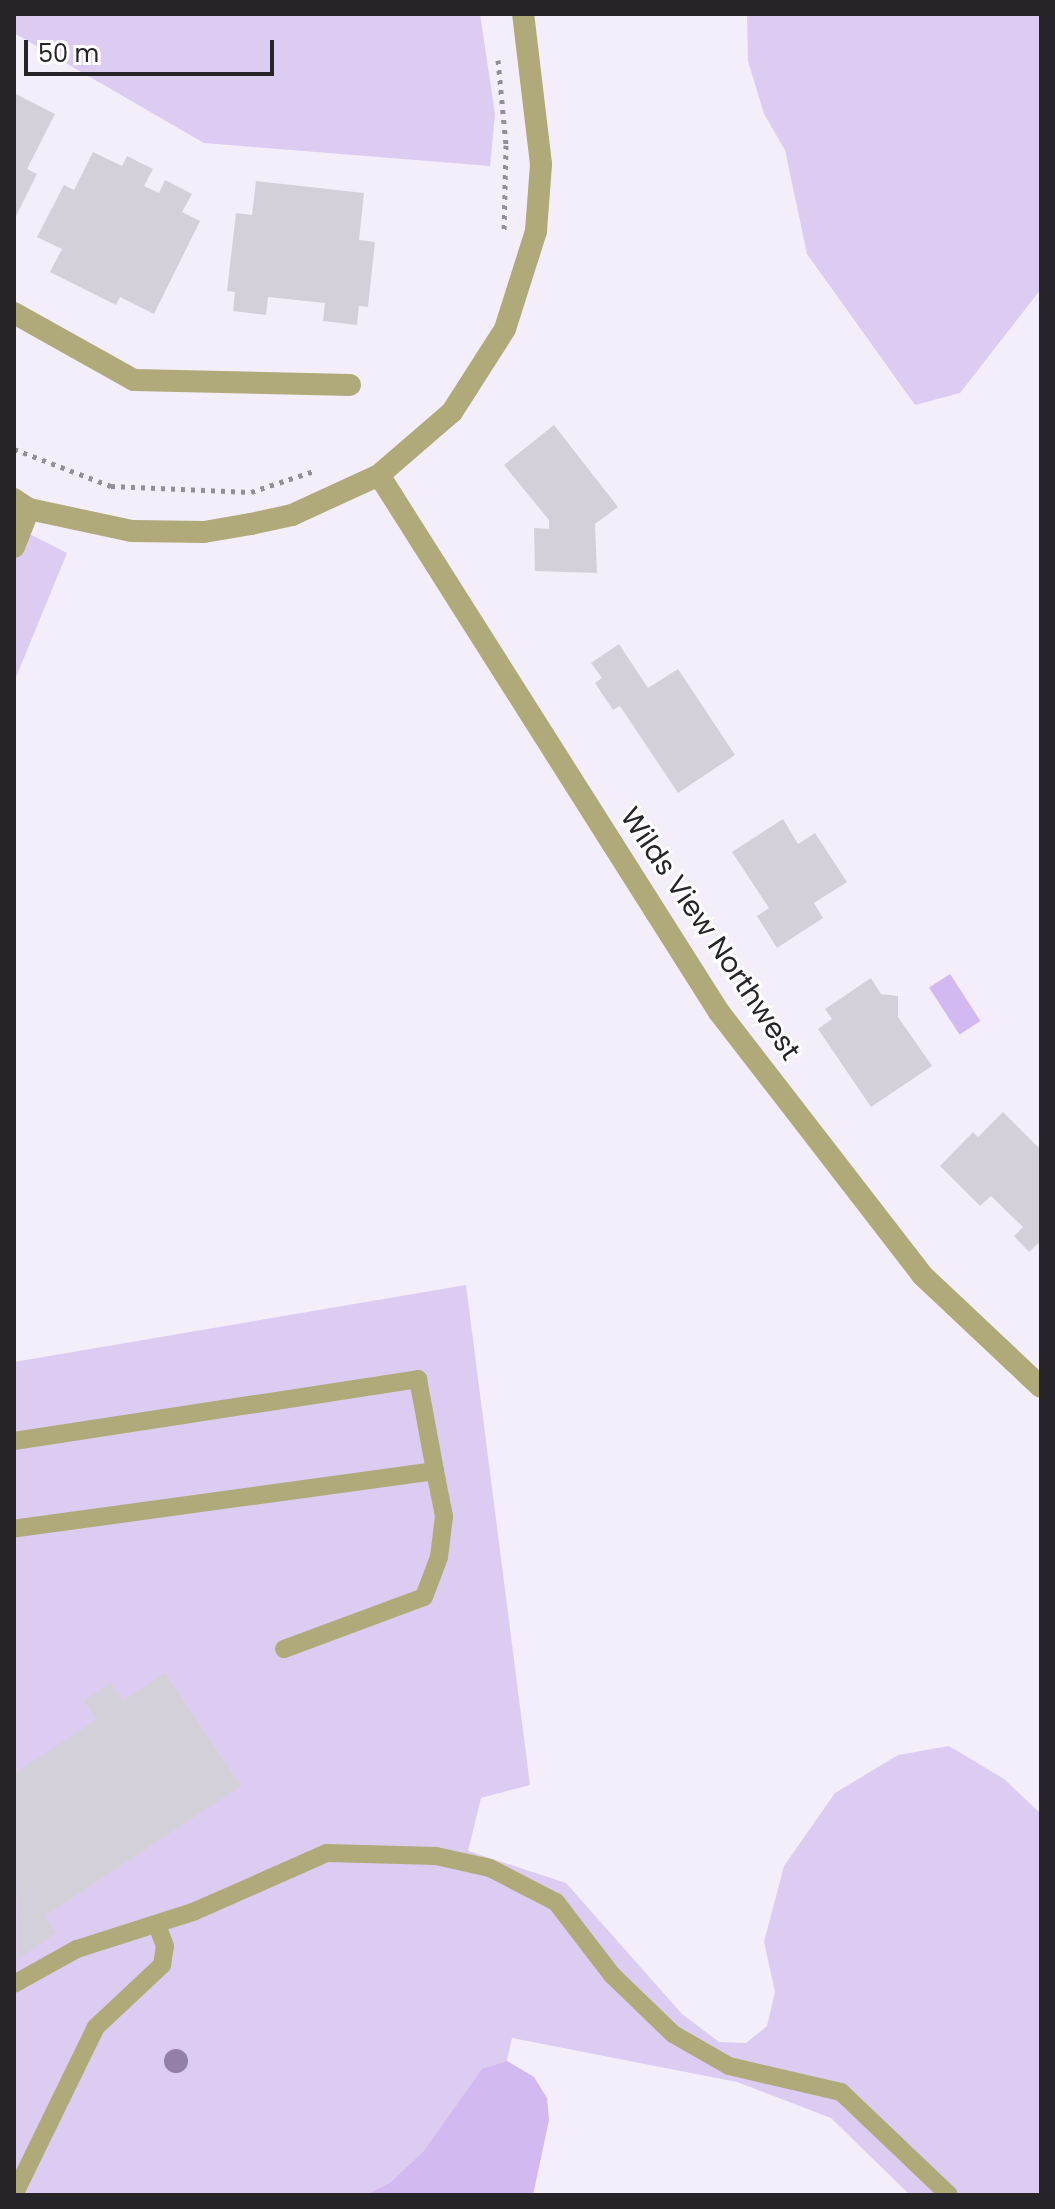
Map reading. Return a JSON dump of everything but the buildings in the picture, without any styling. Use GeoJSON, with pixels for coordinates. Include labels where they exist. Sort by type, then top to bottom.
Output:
{"type":"FeatureCollection","features":[{"type":"Feature","properties":{"kind":"street"},"geometry":{"type":"LineString","coordinates":[[14,547],[22,504],[132,531],[204,532],[292,515],[379,475],[452,412],[481,374],[528,268],[541,198],[541,164],[523,14]]}},
{"type":"Feature","properties":{"kind":"street"},"geometry":{"type":"LineString","coordinates":[[14,313],[134,380],[350,385]]}},
{"type":"Feature","properties":{"kind":"street","name":"Wilds View Northwest"},"geometry":{"type":"LineString","coordinates":[[379,475],[719,1012],[922,1275],[1041,1387]]}},
{"type":"Feature","properties":{"kind":"lane"},"geometry":{"type":"LineString","coordinates":[[14,1441],[418,1379],[444,1516],[439,1557],[424,1597],[284,1649]]}},
{"type":"Feature","properties":{"kind":"lane"},"geometry":{"type":"LineString","coordinates":[[14,1529],[435,1471]]}},
{"type":"Feature","properties":{"kind":"lane"},"geometry":{"type":"LineString","coordinates":[[14,1984],[77,1949],[157,1925],[327,1853],[436,1856],[490,1868],[556,1902],[612,1975],[673,2034],[729,2066],[841,2092],[949,2195]]}},
{"type":"Feature","properties":{"kind":"lane"},"geometry":{"type":"LineString","coordinates":[[14,2195],[96,2027],[162,1965],[165,1946],[157,1925]]}},
{"type":"Feature","properties":{"kind":"path"},"geometry":{"type":"LineString","coordinates":[[496,43],[506,145],[503,244]]}},
{"type":"Feature","properties":{"kind":"path"},"geometry":{"type":"LineString","coordinates":[[14,449],[111,486],[251,492],[325,468]]}},
{"type":"Feature","properties":{"kind":"shaded area"},"geometry":{"type":"Polygon","coordinates":[[[14,14],[480,14],[495,114],[490,166],[204,143],[14,33],[14,14]]]}},
{"type":"Feature","properties":{"kind":"shaded area"},"geometry":{"type":"Polygon","coordinates":[[[747,14],[1041,14],[1041,289],[960,393],[915,405],[807,254],[785,150],[764,114],[748,61],[747,14]]]}},
{"type":"Feature","properties":{"kind":"shaded area"},"geometry":{"type":"Polygon","coordinates":[[[14,526],[67,553],[14,682],[14,526]]]}},
{"type":"Feature","properties":{"kind":"shaded area"},"geometry":{"type":"Polygon","coordinates":[[[950,974],[980,1021],[960,1035],[929,988],[950,974]]]}},
{"type":"Feature","properties":{"kind":"shaded area"},"geometry":{"type":"Polygon","coordinates":[[[466,1285],[530,1785],[481,1798],[468,1851],[566,1883],[682,2014],[719,2042],[746,2043],[767,2026],[775,1992],[764,1942],[784,1866],[835,1793],[898,1755],[949,1746],[1004,1779],[1041,1814],[1041,2195],[910,2195],[831,2118],[737,2082],[512,2038],[476,2195],[14,2195],[14,1362],[466,1285]]]}},
{"type":"Feature","properties":{"kind":"shaded area"},"geometry":{"type":"Polygon","coordinates":[[[507,2061],[534,2077],[547,2098],[549,2120],[533,2195],[366,2195],[390,2183],[424,2151],[482,2069],[507,2061]]]}}]}
